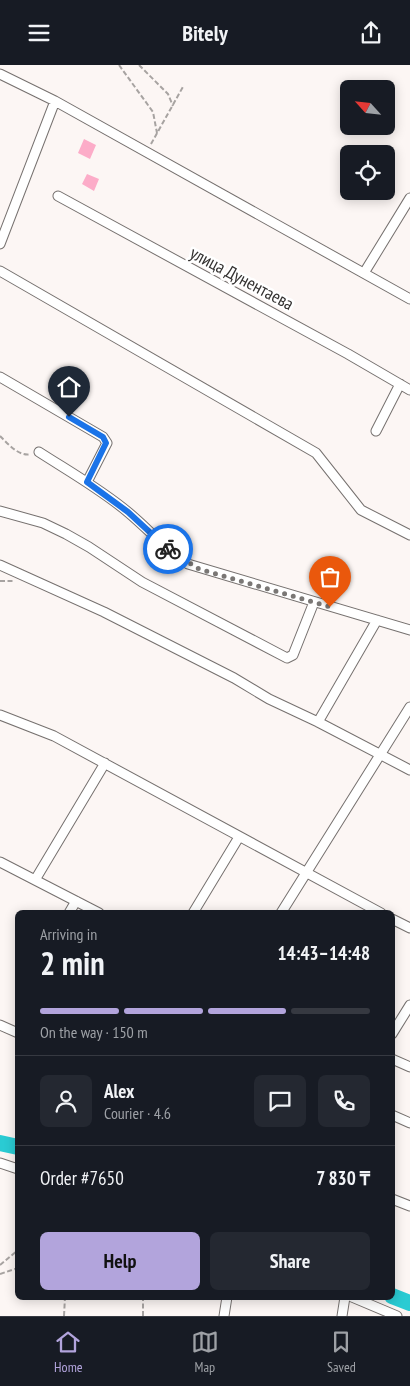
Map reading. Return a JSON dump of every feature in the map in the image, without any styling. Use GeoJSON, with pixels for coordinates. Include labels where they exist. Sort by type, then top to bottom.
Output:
{"type":"FeatureCollection","features":[{"type":"Feature","properties":{"kind":"street"},"geometry":{"type":"LineString","coordinates":[[0,74],[54,101],[410,299]]}},
{"type":"Feature","properties":{"kind":"street"},"geometry":{"type":"LineString","coordinates":[[0,244],[54,101]]}},
{"type":"Feature","properties":{"kind":"street","name":"улица Дунентаева"},"geometry":{"type":"LineString","coordinates":[[58,196],[348,354],[410,390]]}},
{"type":"Feature","properties":{"kind":"street"},"geometry":{"type":"LineString","coordinates":[[364,273],[410,199]]}},
{"type":"Feature","properties":{"kind":"street"},"geometry":{"type":"LineString","coordinates":[[0,271],[316,453],[361,510],[410,535]]}},
{"type":"Feature","properties":{"kind":"street"},"geometry":{"type":"LineString","coordinates":[[0,377],[103,437],[106,443],[87,482]]}},
{"type":"Feature","properties":{"kind":"street"},"geometry":{"type":"LineString","coordinates":[[376,431],[400,385]]}},
{"type":"Feature","properties":{"kind":"street"},"geometry":{"type":"LineString","coordinates":[[39,452],[87,482],[128,512],[172,553],[188,564],[410,630]]}},
{"type":"Feature","properties":{"kind":"street"},"geometry":{"type":"LineString","coordinates":[[0,511],[43,523],[66,534],[142,582],[286,658],[293,655],[314,602]]}},
{"type":"Feature","properties":{"kind":"street"},"geometry":{"type":"LineString","coordinates":[[0,565],[104,611],[234,678],[269,699],[410,770]]}},
{"type":"Feature","properties":{"kind":"street"},"geometry":{"type":"LineString","coordinates":[[318,722],[377,620]]}},
{"type":"Feature","properties":{"kind":"street"},"geometry":{"type":"LineString","coordinates":[[283,910],[410,707]]}},
{"type":"Feature","properties":{"kind":"street"},"geometry":{"type":"LineString","coordinates":[[0,715],[54,735],[374,910]]}},
{"type":"Feature","properties":{"kind":"street"},"geometry":{"type":"LineString","coordinates":[[35,880],[105,763]]}},
{"type":"Feature","properties":{"kind":"street"},"geometry":{"type":"LineString","coordinates":[[195,910],[239,837]]}},
{"type":"Feature","properties":{"kind":"street"},"geometry":{"type":"LineString","coordinates":[[0,862],[93,910]]}},
{"type":"Feature","properties":{"kind":"street"},"geometry":{"type":"LineString","coordinates":[[72,910],[76,901]]}},
{"type":"Feature","properties":{"kind":"street"},"geometry":{"type":"LineString","coordinates":[[395,920],[410,928]]}},
{"type":"Feature","properties":{"kind":"street"},"geometry":{"type":"LineString","coordinates":[[395,1029],[410,1005]]}},
{"type":"Feature","properties":{"kind":"street"},"geometry":{"type":"LineString","coordinates":[[0,1025],[15,1032]]}},
{"type":"Feature","properties":{"kind":"street"},"geometry":{"type":"LineString","coordinates":[[395,1060],[410,1067]]}},
{"type":"Feature","properties":{"kind":"street"},"geometry":{"type":"LineString","coordinates":[[395,1116],[410,1123]]}},
{"type":"Feature","properties":{"kind":"street"},"geometry":{"type":"LineString","coordinates":[[0,1163],[15,1168]]}},
{"type":"Feature","properties":{"kind":"street"},"geometry":{"type":"LineString","coordinates":[[395,1200],[410,1207]]}},
{"type":"Feature","properties":{"kind":"street"},"geometry":{"type":"LineString","coordinates":[[224,1316],[227,1300]]}},
{"type":"Feature","properties":{"kind":"street"},"geometry":{"type":"LineString","coordinates":[[342,1316],[345,1300]]}},
{"type":"Feature","properties":{"kind":"street"},"geometry":{"type":"LineString","coordinates":[[359,1300],[397,1316]]}},
{"type":"Feature","properties":{"kind":"path"},"geometry":{"type":"LineString","coordinates":[[118,65],[153,112],[157,133]]}},
{"type":"Feature","properties":{"kind":"path"},"geometry":{"type":"LineString","coordinates":[[139,65],[168,94],[173,106]]}},
{"type":"Feature","properties":{"kind":"path"},"geometry":{"type":"LineString","coordinates":[[147,153],[184,85]]}},
{"type":"Feature","properties":{"kind":"path"},"geometry":{"type":"LineString","coordinates":[[0,436],[12,448],[27,455],[39,452]]}},
{"type":"Feature","properties":{"kind":"path"},"geometry":{"type":"LineString","coordinates":[[0,1265],[15,1252]]}},
{"type":"Feature","properties":{"kind":"path"},"geometry":{"type":"LineString","coordinates":[[0,1274],[15,1270]]}},
{"type":"Feature","properties":{"kind":"path"},"geometry":{"type":"LineString","coordinates":[[64,1316],[65,1300]]}},
{"type":"Feature","properties":{"kind":"path"},"geometry":{"type":"LineString","coordinates":[[143,1300],[143,1316]]}},
{"type":"Feature","properties":{"kind":"building"},"geometry":{"type":"Polygon","coordinates":[[[84,139],[96,145],[90,159],[78,153],[84,139]]]}},
{"type":"Feature","properties":{"kind":"building"},"geometry":{"type":"Polygon","coordinates":[[[87,174],[99,179],[94,191],[82,184],[87,174]]]}},
{"type":"Feature","properties":{"kind":"waterway"},"geometry":{"type":"LineString","coordinates":[[0,1143],[15,1146]]}},
{"type":"Feature","properties":{"kind":"waterway"},"geometry":{"type":"LineString","coordinates":[[395,1297],[410,1303]]}},
{"type":"Feature","properties":{"kind":"way so far"},"geometry":{"type":"LineString","coordinates":[[168,549],[188,564],[199,569],[330,607]]}},
{"type":"Feature","properties":{"kind":"route"},"geometry":{"type":"LineString","coordinates":[[69,417],[103,437],[106,443],[87,482],[128,512],[168,549]]}}]}
